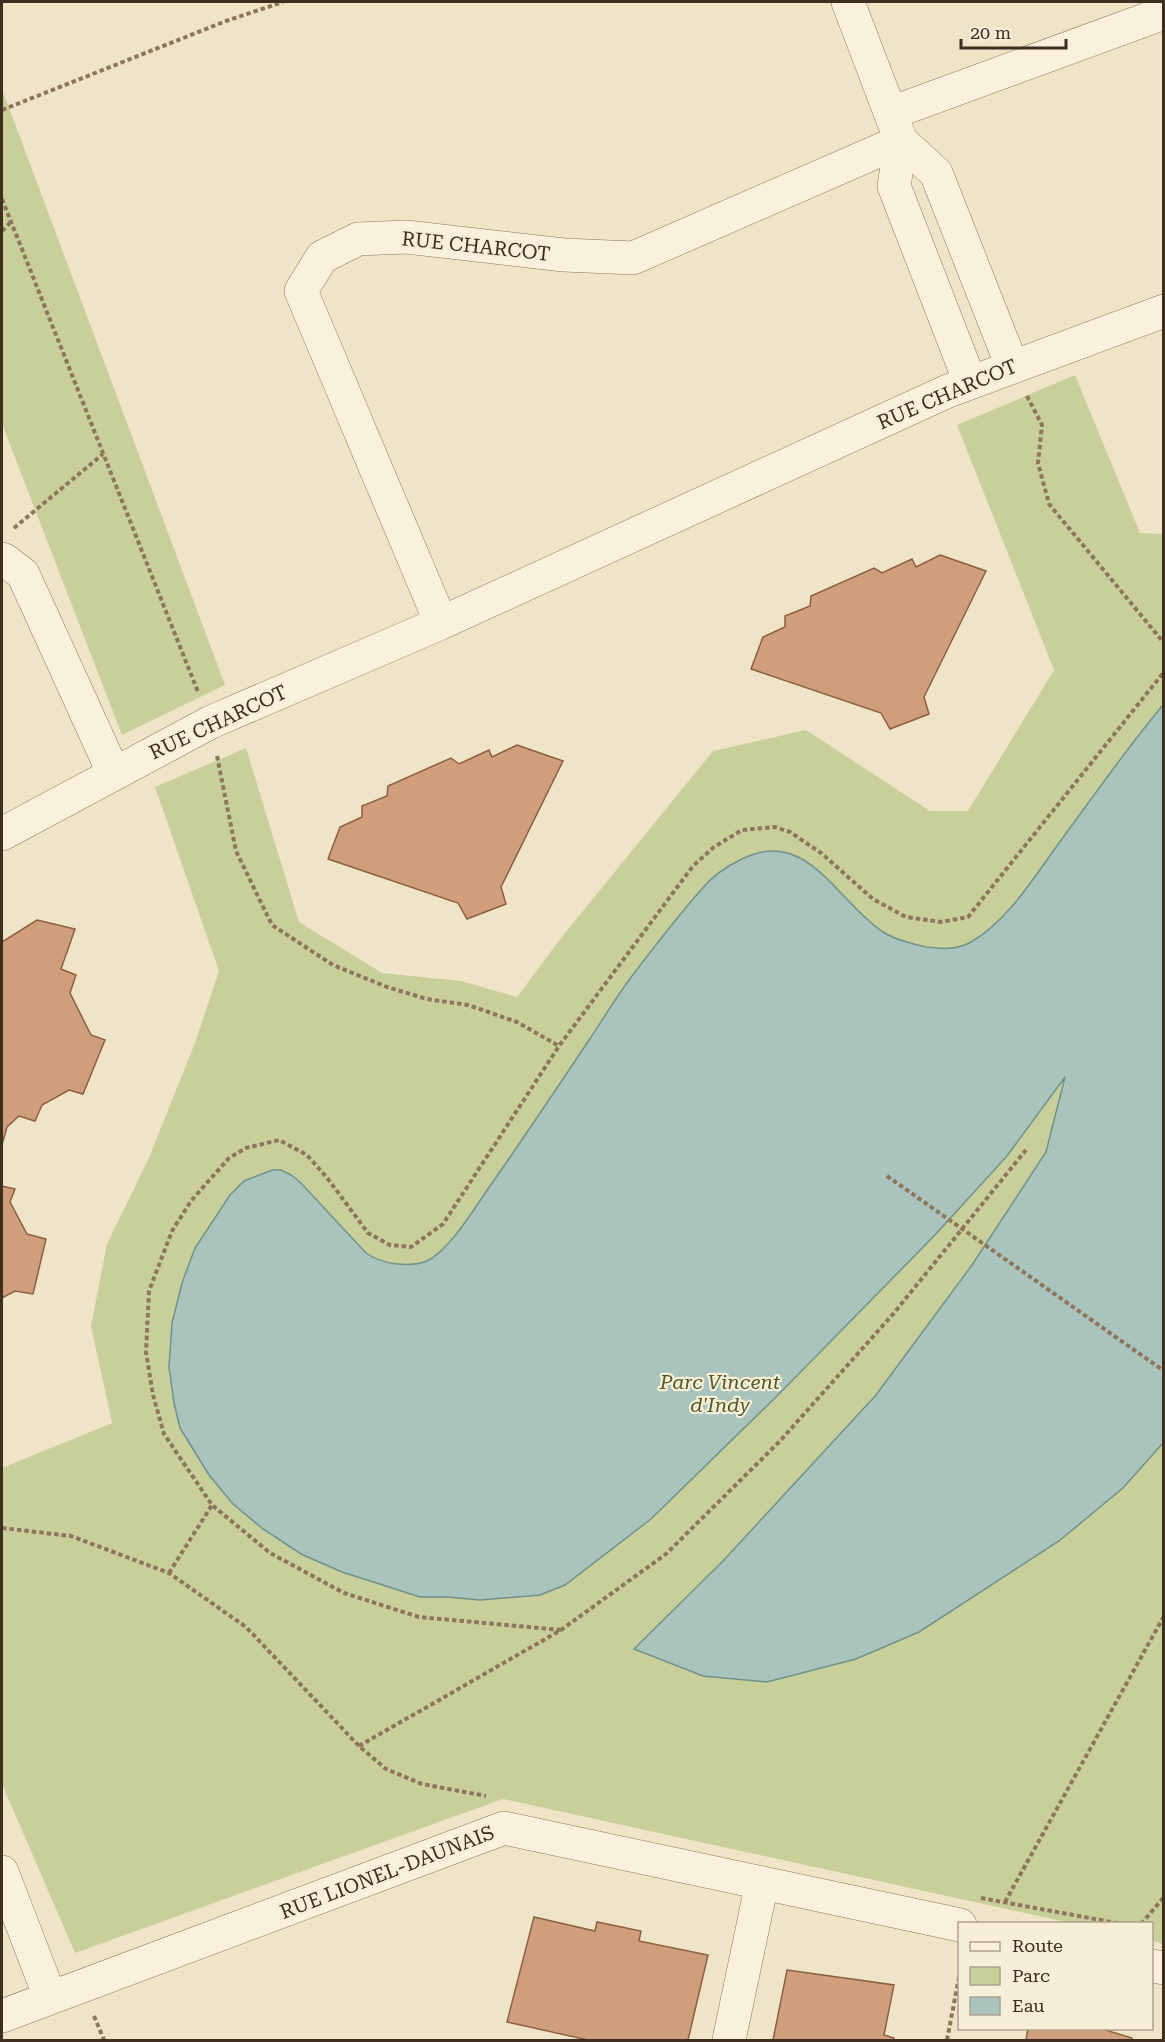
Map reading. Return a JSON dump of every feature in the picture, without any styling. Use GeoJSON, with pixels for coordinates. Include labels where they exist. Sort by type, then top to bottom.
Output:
{"type":"FeatureCollection","features":[{"type":"Feature","properties":{"kind":"street"},"geometry":{"type":"LineString","coordinates":[[848,2],[896,127],[936,173],[1012,366]]}},
{"type":"Feature","properties":{"kind":"street"},"geometry":{"type":"LineString","coordinates":[[896,127],[1164,14]]}},
{"type":"Feature","properties":{"kind":"street"},"geometry":{"type":"LineString","coordinates":[[896,127],[894,186],[970,382]]}},
{"type":"Feature","properties":{"kind":"street","name":"RUE CHARCOT"},"geometry":{"type":"LineString","coordinates":[[441,623],[301,291],[322,257],[358,240],[406,237],[564,255],[633,258],[896,127]]}},
{"type":"Feature","properties":{"kind":"street","name":"RUE CHARCOT"},"geometry":{"type":"LineString","coordinates":[[2,834],[210,722],[441,623],[970,382],[1164,311]]}},
{"type":"Feature","properties":{"kind":"street"},"geometry":{"type":"LineString","coordinates":[[6,545],[6,561],[23,574],[114,774]]}},
{"type":"Feature","properties":{"kind":"street","name":"RUE LIONEL-DAUNAIS"},"geometry":{"type":"LineString","coordinates":[[2,2016],[504,1828],[762,1883],[966,1911]]}},
{"type":"Feature","properties":{"kind":"street"},"geometry":{"type":"LineString","coordinates":[[2,1872],[50,1997]]}},
{"type":"Feature","properties":{"kind":"street"},"geometry":{"type":"LineString","coordinates":[[729,2040],[762,1883]]}},
{"type":"Feature","properties":{"kind":"path"},"geometry":{"type":"LineString","coordinates":[[2,110],[226,21],[284,2]]}},
{"type":"Feature","properties":{"kind":"path"},"geometry":{"type":"LineString","coordinates":[[2,199],[210,722],[236,851],[272,925],[333,965],[407,993],[427,999],[468,1005],[517,1022],[559,1046]]}},
{"type":"Feature","properties":{"kind":"path"},"geometry":{"type":"LineString","coordinates":[[2,231],[10,222]]}},
{"type":"Feature","properties":{"kind":"path"},"geometry":{"type":"LineString","coordinates":[[1012,366],[1042,426],[1038,463],[1049,504],[1164,643]]}},
{"type":"Feature","properties":{"kind":"path"},"geometry":{"type":"LineString","coordinates":[[6,545],[103,453]]}},
{"type":"Feature","properties":{"kind":"path"},"geometry":{"type":"LineString","coordinates":[[561,1630],[419,1617],[344,1593],[270,1553],[212,1505],[164,1434],[153,1395],[146,1352],[149,1291],[172,1231],[191,1201],[229,1158],[246,1148],[279,1140],[306,1155],[328,1179],[368,1233],[390,1245],[411,1247],[443,1224],[559,1046],[693,866],[714,847],[742,830],[775,827],[790,831],[821,853],[873,899],[906,917],[941,922],[968,917],[1164,672]]}},
{"type":"Feature","properties":{"kind":"path"},"geometry":{"type":"LineString","coordinates":[[359,1746],[561,1630],[666,1554],[780,1441],[894,1313],[1026,1150]]}},
{"type":"Feature","properties":{"kind":"path"},"geometry":{"type":"LineString","coordinates":[[886,1176],[1164,1371]]}},
{"type":"Feature","properties":{"kind":"path"},"geometry":{"type":"LineString","coordinates":[[169,1573],[212,1505]]}},
{"type":"Feature","properties":{"kind":"path"},"geometry":{"type":"LineString","coordinates":[[2,1528],[71,1536],[169,1573],[246,1627],[359,1746],[386,1769],[422,1784],[493,1798]]}},
{"type":"Feature","properties":{"kind":"path"},"geometry":{"type":"LineString","coordinates":[[1005,1902],[1164,1616]]}},
{"type":"Feature","properties":{"kind":"path"},"geometry":{"type":"LineString","coordinates":[[1142,1922],[1164,1897]]}},
{"type":"Feature","properties":{"kind":"path"},"geometry":{"type":"LineString","coordinates":[[966,1911],[1005,1902],[1116,1922]]}},
{"type":"Feature","properties":{"kind":"path"},"geometry":{"type":"LineString","coordinates":[[947,2040],[958,1982]]}},
{"type":"Feature","properties":{"kind":"green space"},"geometry":{"type":"Polygon","coordinates":[[[2,89],[225,685],[122,735],[2,424],[2,89]]]}},
{"type":"Feature","properties":{"kind":"green space","name":"Parc Vincent d'Indy"},"geometry":{"type":"Polygon","coordinates":[[[1075,375],[1140,533],[1163,534],[1163,1944],[1153,1941],[1153,1922],[1066,1922],[503,1799],[75,1953],[2,1784],[2,1468],[112,1423],[91,1326],[107,1244],[148,1160],[195,1043],[219,971],[155,787],[246,748],[299,922],[382,973],[461,981],[517,997],[561,938],[713,751],[806,730],[930,811],[968,811],[1054,670],[957,425],[1075,375]]]}},
{"type":"Feature","properties":{"kind":"water"},"geometry":{"type":"Polygon","coordinates":[[[1163,705],[1163,1443],[1123,1488],[1059,1541],[919,1632],[856,1659],[767,1682],[703,1676],[634,1649],[723,1561],[876,1395],[972,1265],[1046,1152],[1065,1077],[1007,1156],[934,1236],[779,1394],[651,1519],[565,1585],[540,1595],[480,1600],[420,1597],[342,1572],[301,1554],[263,1529],[233,1504],[209,1475],[180,1428],[169,1367],[172,1323],[182,1283],[195,1248],[230,1195],[244,1181],[272,1170],[281,1170],[300,1182],[372,1257],[395,1264],[427,1261],[444,1248],[462,1227],[632,976],[683,911],[719,872],[742,859],[765,851],[785,852],[803,860],[820,872],[866,919],[888,935],[926,947],[949,948],[966,945],[997,923],[1020,897],[1163,705]]]}},
{"type":"Feature","properties":{"kind":"building"},"geometry":{"type":"Polygon","coordinates":[[[940,555],[986,571],[924,697],[929,714],[890,729],[881,713],[751,669],[763,637],[785,627],[785,616],[810,606],[811,596],[874,568],[882,573],[912,559],[916,567],[940,555]]]}},
{"type":"Feature","properties":{"kind":"building"},"geometry":{"type":"Polygon","coordinates":[[[517,745],[563,761],[501,887],[506,904],[467,919],[458,903],[328,859],[340,827],[362,817],[362,806],[387,796],[388,786],[451,758],[459,764],[489,750],[492,757],[517,745]]]}},
{"type":"Feature","properties":{"kind":"building"},"geometry":{"type":"Polygon","coordinates":[[[37,920],[75,929],[61,969],[76,975],[70,993],[91,1035],[105,1040],[83,1094],[69,1090],[42,1105],[35,1121],[19,1116],[7,1127],[2,1145],[2,942],[37,920]]]}},
{"type":"Feature","properties":{"kind":"building"},"geometry":{"type":"Polygon","coordinates":[[[2,1186],[15,1189],[10,1202],[27,1234],[46,1239],[33,1294],[15,1291],[2,1298],[2,1186]]]}},
{"type":"Feature","properties":{"kind":"building"},"geometry":{"type":"Polygon","coordinates":[[[534,1917],[595,1931],[597,1922],[641,1931],[639,1941],[708,1955],[688,2040],[588,2040],[507,2022],[534,1917]]]}},
{"type":"Feature","properties":{"kind":"building"},"geometry":{"type":"Polygon","coordinates":[[[787,1970],[894,1985],[884,2035],[894,2040],[773,2040],[787,1970]]]}},
{"type":"Feature","properties":{"kind":"building"},"geometry":{"type":"Polygon","coordinates":[[[1028,2030],[1106,2030],[1132,2038],[1132,2040],[1026,2040],[1028,2030]]]}}]}
